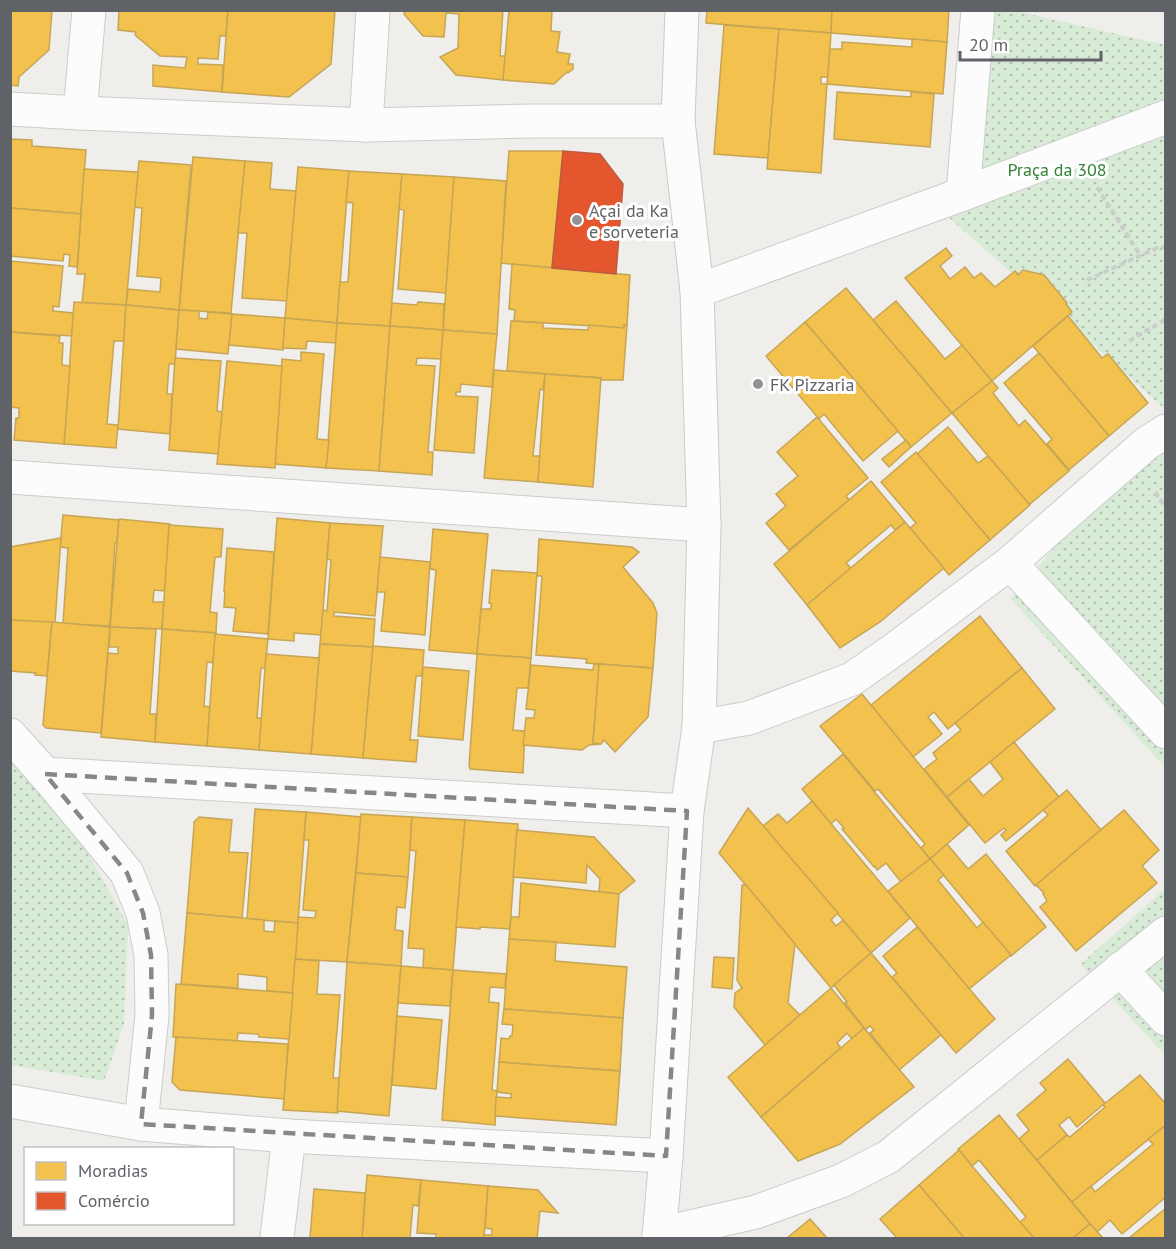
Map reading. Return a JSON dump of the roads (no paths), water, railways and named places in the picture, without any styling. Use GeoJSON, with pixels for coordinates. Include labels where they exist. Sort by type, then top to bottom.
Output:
{"type":"FeatureCollection","features":[{"type":"Feature","properties":{"kind":"street"},"geometry":{"type":"LineString","coordinates":[[80,113],[89,10]]}},
{"type":"Feature","properties":{"kind":"street"},"geometry":{"type":"LineString","coordinates":[[366,125],[373,10]]}},
{"type":"Feature","properties":{"kind":"street"},"geometry":{"type":"LineString","coordinates":[[682,10],[678,121],[697,291],[704,525],[699,727],[687,811],[659,1236],[756,1212],[841,1181],[888,1157],[1166,933]]}},
{"type":"Feature","properties":{"kind":"street"},"geometry":{"type":"LineString","coordinates":[[963,194],[978,10]]}},
{"type":"Feature","properties":{"kind":"street"},"geometry":{"type":"LineString","coordinates":[[10,109],[366,125],[531,121],[678,121]]}},
{"type":"Feature","properties":{"kind":"street"},"geometry":{"type":"LineString","coordinates":[[697,291],[1166,117]]}},
{"type":"Feature","properties":{"kind":"street"},"geometry":{"type":"LineString","coordinates":[[699,727],[749,718],[852,679],[1010,563],[1147,443],[1166,431]]}},
{"type":"Feature","properties":{"kind":"street"},"geometry":{"type":"LineString","coordinates":[[10,477],[704,525]]}},
{"type":"Feature","properties":{"kind":"street"},"geometry":{"type":"LineString","coordinates":[[1010,563],[1166,732]]}},
{"type":"Feature","properties":{"kind":"street"},"geometry":{"type":"LineString","coordinates":[[10,735],[127,873],[143,913],[151,955],[152,1015],[141,1124]]}},
{"type":"Feature","properties":{"kind":"street"},"geometry":{"type":"LineString","coordinates":[[45,774],[687,811]]}},
{"type":"Feature","properties":{"kind":"street"},"geometry":{"type":"LineString","coordinates":[[1120,969],[1166,1019]]}},
{"type":"Feature","properties":{"kind":"street"},"geometry":{"type":"LineString","coordinates":[[10,1101],[141,1124],[289,1136],[666,1156]]}},
{"type":"Feature","properties":{"kind":"street"},"geometry":{"type":"LineString","coordinates":[[277,1239],[289,1136]]}},
{"type":"Feature","properties":{"kind":"place","name":"Açai da Ka e sorveteria"},"geometry":{"type":"Point","coordinates":[577,220]}},
{"type":"Feature","properties":{"kind":"place","name":"FK Pizzaria"},"geometry":{"type":"Point","coordinates":[758,384]}},
{"type":"Feature","properties":{"kind":"park label","name":"Praça da 308"},"geometry":{"type":"Point","coordinates":[1057,169]}}]}
